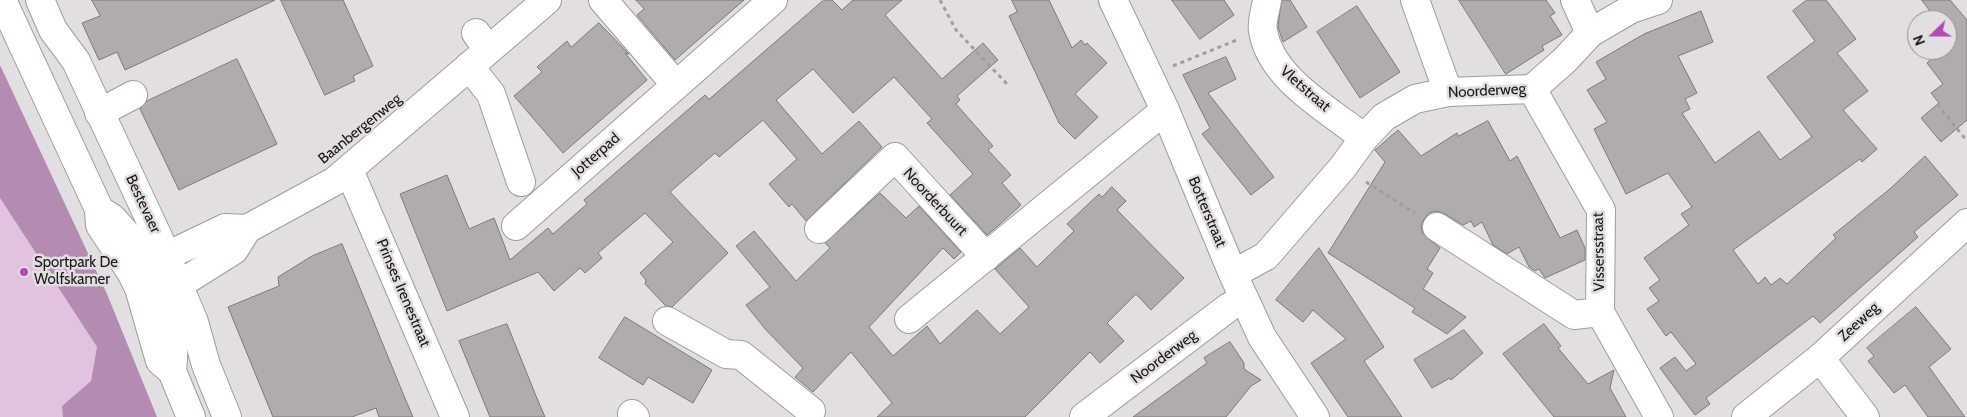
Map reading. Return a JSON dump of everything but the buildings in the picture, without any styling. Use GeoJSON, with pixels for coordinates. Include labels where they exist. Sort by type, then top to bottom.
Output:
{"type":"FeatureCollection","features":[{"type":"Feature","properties":{"kind":"street","name":"Bestevaer"},"geometry":{"type":"LineString","coordinates":[[2,0],[99,209],[100,225],[132,272],[161,288],[194,322],[200,350],[227,417]]}},
{"type":"Feature","properties":{"kind":"street","name":"Bestevaer"},"geometry":{"type":"LineString","coordinates":[[40,0],[54,30],[76,61],[159,259],[161,288],[160,360],[172,372],[191,417]]}},
{"type":"Feature","properties":{"kind":"street"},"geometry":{"type":"LineString","coordinates":[[603,0],[676,85]]}},
{"type":"Feature","properties":{"kind":"street","name":"Jotterpad"},"geometry":{"type":"LineString","coordinates":[[516,226],[773,0]]}},
{"type":"Feature","properties":{"kind":"street","name":"Botterstraat"},"geometry":{"type":"LineString","coordinates":[[1113,0],[1165,110],[1233,274],[1262,337],[1315,417]]}},
{"type":"Feature","properties":{"kind":"street","name":"Vletstraat"},"geometry":{"type":"LineString","coordinates":[[1267,0],[1262,29],[1272,58],[1290,80],[1364,138]]}},
{"type":"Feature","properties":{"kind":"street"},"geometry":{"type":"LineString","coordinates":[[1415,0],[1448,92]]}},
{"type":"Feature","properties":{"kind":"street"},"geometry":{"type":"LineString","coordinates":[[1576,0],[1590,33]]}},
{"type":"Feature","properties":{"kind":"street","name":"Noorderweg"},"geometry":{"type":"LineString","coordinates":[[1233,274],[1266,256],[1343,167],[1364,138],[1384,118],[1415,99],[1448,92],[1532,89],[1565,60],[1590,33],[1631,9],[1658,0]]}},
{"type":"Feature","properties":{"kind":"street","name":"Baanbergenweg"},"geometry":{"type":"LineString","coordinates":[[159,259],[225,228],[247,228],[335,181],[478,50],[540,2]]}},
{"type":"Feature","properties":{"kind":"street"},"geometry":{"type":"LineString","coordinates":[[478,50],[521,182]]}},
{"type":"Feature","properties":{"kind":"street","name":"Vissersstraat"},"geometry":{"type":"LineString","coordinates":[[1532,89],[1601,210],[1600,312],[1659,417]]}},
{"type":"Feature","properties":{"kind":"street"},"geometry":{"type":"LineString","coordinates":[[99,113],[133,95]]}},
{"type":"Feature","properties":{"kind":"street"},"geometry":{"type":"LineString","coordinates":[[909,319],[1165,110]]}},
{"type":"Feature","properties":{"kind":"street","name":"Noorderbuurt"},"geometry":{"type":"LineString","coordinates":[[819,229],[894,157],[986,257]]}},
{"type":"Feature","properties":{"kind":"street","name":"Prinses Irenestraat"},"geometry":{"type":"LineString","coordinates":[[349,170],[455,417]]}},
{"type":"Feature","properties":{"kind":"street","name":"Bestevaer"},"geometry":{"type":"LineString","coordinates":[[99,209],[159,259]]}},
{"type":"Feature","properties":{"kind":"street","name":"Zeeweg"},"geometry":{"type":"LineString","coordinates":[[1746,417],[1820,358],[1967,223]]}},
{"type":"Feature","properties":{"kind":"street"},"geometry":{"type":"LineString","coordinates":[[1437,227],[1574,315],[1600,312]]}},
{"type":"Feature","properties":{"kind":"street"},"geometry":{"type":"LineString","coordinates":[[159,259],[161,288],[234,250],[247,228]]}},
{"type":"Feature","properties":{"kind":"street","name":"Noorderweg"},"geometry":{"type":"LineString","coordinates":[[1084,417],[1229,307],[1244,299]]}},
{"type":"Feature","properties":{"kind":"street"},"geometry":{"type":"LineString","coordinates":[[667,321],[726,354],[741,355],[805,415]]}},
{"type":"Feature","properties":{"kind":"street"},"geometry":{"type":"LineString","coordinates":[[1820,358],[1865,417]]}},
{"type":"Feature","properties":{"kind":"path"},"geometry":{"type":"LineString","coordinates":[[940,0],[956,30],[1007,84]]}},
{"type":"Feature","properties":{"kind":"path"},"geometry":{"type":"LineString","coordinates":[[1149,76],[1262,29]]}},
{"type":"Feature","properties":{"kind":"path"},"geometry":{"type":"LineString","coordinates":[[1937,104],[1967,142]]}},
{"type":"Feature","properties":{"kind":"path"},"geometry":{"type":"LineString","coordinates":[[1343,167],[1437,227]]}},
{"type":"Feature","properties":{"kind":"shaded area"},"geometry":{"type":"Polygon","coordinates":[[[0,65],[107,294],[157,417],[63,417],[62,406],[91,381],[97,347],[0,198],[0,65]]]}},
{"type":"Feature","properties":{"kind":"shaded area","name":"Sportpark De Wolfskamer"},"geometry":{"type":"Polygon","coordinates":[[[0,198],[97,347],[91,381],[62,406],[63,417],[0,417],[0,198]]]}},
{"type":"Feature","properties":{"kind":"place","name":"Sportpark De Wolfskamer"},"geometry":{"type":"Point","coordinates":[24,272]}}]}
